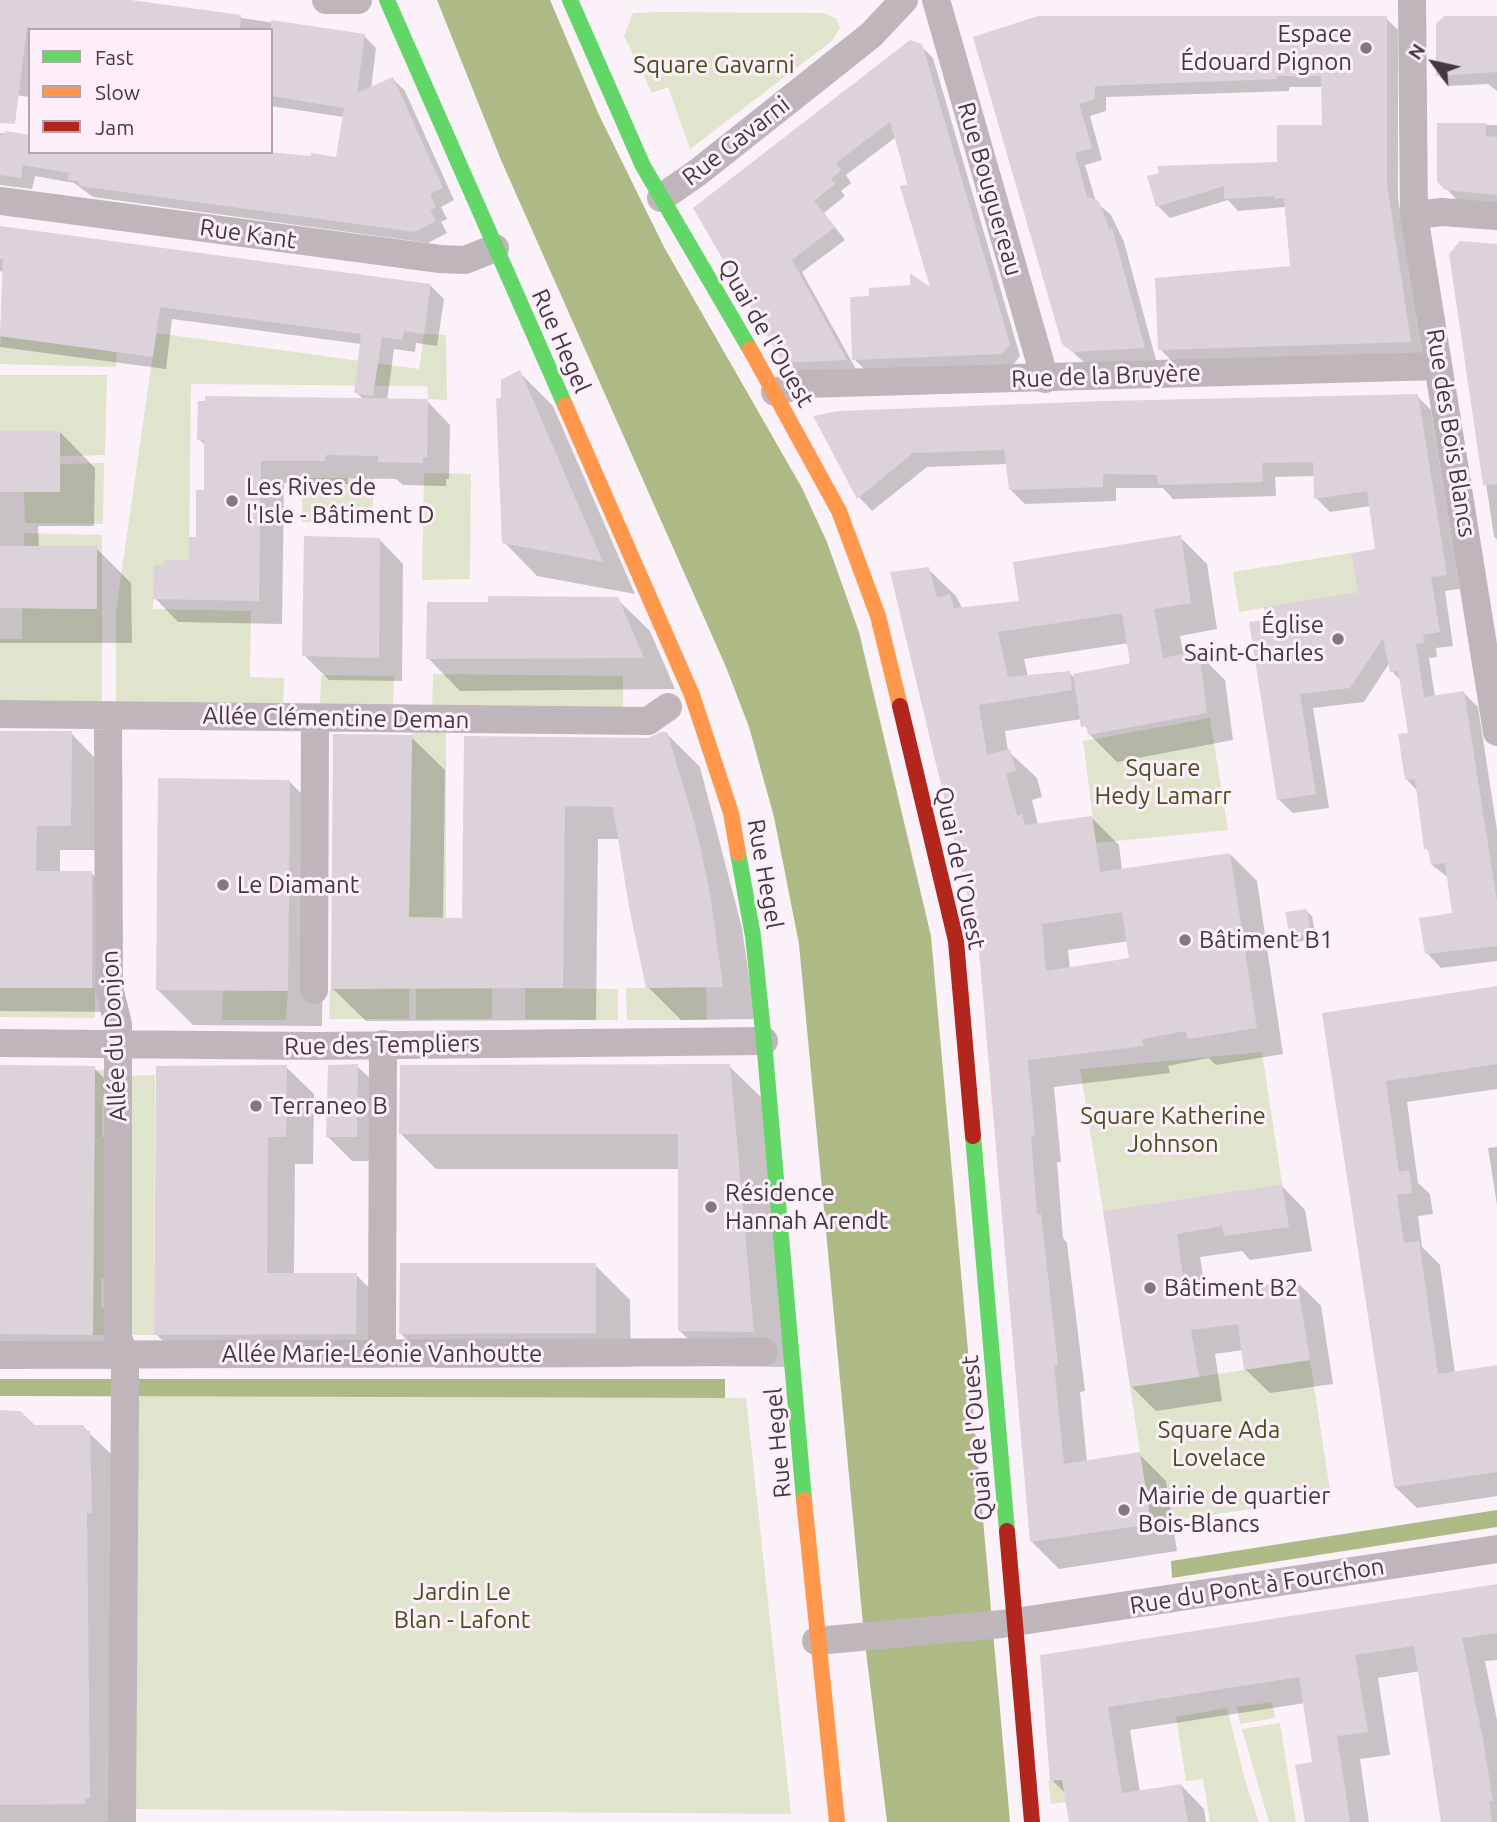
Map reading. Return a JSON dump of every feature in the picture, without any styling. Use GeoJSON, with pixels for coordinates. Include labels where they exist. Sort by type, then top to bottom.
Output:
{"type":"FeatureCollection","features":[{"type":"Feature","properties":{"kind":"street"},"geometry":{"type":"LineString","coordinates":[[326,0],[358,0]]}},
{"type":"Feature","properties":{"kind":"street","name":"Rue Hegel"},"geometry":{"type":"LineString","coordinates":[[387,0],[692,695],[725,791],[745,885],[764,1041],[816,1641],[837,1822]]}},
{"type":"Feature","properties":{"kind":"street","name":"Quai de l'Ouest"},"geometry":{"type":"LineString","coordinates":[[570,0],[643,166],[775,392],[839,511],[873,599],[956,941],[1008,1622],[1032,1822]]}},
{"type":"Feature","properties":{"kind":"street","name":"Rue Gavarni"},"geometry":{"type":"LineString","coordinates":[[661,198],[697,173],[871,35],[904,0]]}},
{"type":"Feature","properties":{"kind":"street","name":"Rue Bouguereau"},"geometry":{"type":"LineString","coordinates":[[936,0],[1045,379]]}},
{"type":"Feature","properties":{"kind":"street","name":"Rue des Bois Blancs"},"geometry":{"type":"LineString","coordinates":[[1412,0],[1414,215],[1438,366],[1488,610],[1497,732]]}},
{"type":"Feature","properties":{"kind":"street","name":"Rue Kant"},"geometry":{"type":"LineString","coordinates":[[0,201],[440,259],[465,260],[495,248]]}},
{"type":"Feature","properties":{"kind":"street"},"geometry":{"type":"LineString","coordinates":[[1414,215],[1442,212],[1497,216]]}},
{"type":"Feature","properties":{"kind":"street","name":"Rue de la Bruyère"},"geometry":{"type":"LineString","coordinates":[[775,392],[803,384],[1438,366]]}},
{"type":"Feature","properties":{"kind":"street","name":"Allée Clémentine Deman"},"geometry":{"type":"LineString","coordinates":[[0,714],[648,721],[668,707]]}},
{"type":"Feature","properties":{"kind":"street","name":"Allée du Donjon"},"geometry":{"type":"LineString","coordinates":[[108,715],[109,988],[118,1024],[118,1336],[125,1377],[122,1822]]}},
{"type":"Feature","properties":{"kind":"street"},"geometry":{"type":"LineString","coordinates":[[314,990],[315,718]]}},
{"type":"Feature","properties":{"kind":"street","name":"Rue des Templiers"},"geometry":{"type":"LineString","coordinates":[[0,1043],[118,1046],[764,1041]]}},
{"type":"Feature","properties":{"kind":"street"},"geometry":{"type":"LineString","coordinates":[[382,1354],[383,1044]]}},
{"type":"Feature","properties":{"kind":"street","name":"Allée Marie-Léonie Vanhoutte"},"geometry":{"type":"LineString","coordinates":[[0,1355],[125,1377],[382,1354],[764,1352]]}},
{"type":"Feature","properties":{"kind":"street","name":"Rue du Pont à Fourchon"},"geometry":{"type":"LineString","coordinates":[[816,1641],[1008,1622],[1497,1549]]}},
{"type":"Feature","properties":{"kind":"green space","name":"Square Gavarni"},"geometry":{"type":"Polygon","coordinates":[[[633,13],[823,13],[837,19],[840,28],[832,41],[690,149],[668,87],[652,93],[624,36],[633,13]]]}},
{"type":"Feature","properties":{"kind":"green space"},"geometry":{"type":"Polygon","coordinates":[[[156,333],[419,369],[424,334],[446,335],[447,400],[428,399],[427,386],[191,384],[189,560],[164,560],[164,565],[154,565],[153,609],[251,611],[250,677],[284,678],[283,707],[116,706],[116,610],[156,333]]]}},
{"type":"Feature","properties":{"kind":"green space"},"geometry":{"type":"Polygon","coordinates":[[[0,336],[117,352],[116,367],[0,364],[0,336]]]}},
{"type":"Feature","properties":{"kind":"green space"},"geometry":{"type":"Polygon","coordinates":[[[0,375],[107,375],[105,455],[60,456],[60,431],[0,431],[0,375]]]}},
{"type":"Feature","properties":{"kind":"green space"},"geometry":{"type":"Polygon","coordinates":[[[104,463],[103,524],[25,523],[24,492],[60,464],[104,463]]]}},
{"type":"Feature","properties":{"kind":"green space"},"geometry":{"type":"Polygon","coordinates":[[[424,473],[471,474],[470,579],[422,580],[424,473]]]}},
{"type":"Feature","properties":{"kind":"green space"},"geometry":{"type":"Polygon","coordinates":[[[302,478],[374,478],[372,523],[302,522],[302,478]]]}},
{"type":"Feature","properties":{"kind":"green space"},"geometry":{"type":"Polygon","coordinates":[[[24,533],[102,535],[102,706],[0,706],[0,639],[22,639],[22,608],[96,609],[97,547],[24,546],[24,533]]]}},
{"type":"Feature","properties":{"kind":"green space"},"geometry":{"type":"Polygon","coordinates":[[[1351,553],[1353,564],[1406,584],[1239,612],[1233,572],[1351,553]]]}},
{"type":"Feature","properties":{"kind":"green space"},"geometry":{"type":"Polygon","coordinates":[[[433,674],[623,676],[623,711],[432,709],[433,674]]]}},
{"type":"Feature","properties":{"kind":"green space"},"geometry":{"type":"Polygon","coordinates":[[[321,675],[394,676],[393,706],[320,706],[321,675]]]}},
{"type":"Feature","properties":{"kind":"green space","name":"Square Hedy Lamarr"},"geometry":{"type":"Polygon","coordinates":[[[1210,718],[1228,830],[1096,843],[1083,741],[1210,718]]]}},
{"type":"Feature","properties":{"kind":"green space"},"geometry":{"type":"Polygon","coordinates":[[[446,724],[446,918],[378,917],[410,882],[412,729],[446,724]]]}},
{"type":"Feature","properties":{"kind":"green space"},"geometry":{"type":"Polygon","coordinates":[[[706,987],[707,1020],[627,1020],[626,988],[706,987]]]}},
{"type":"Feature","properties":{"kind":"green space"},"geometry":{"type":"Polygon","coordinates":[[[0,988],[95,988],[95,1018],[0,1017],[0,988]]]}},
{"type":"Feature","properties":{"kind":"green space"},"geometry":{"type":"Polygon","coordinates":[[[409,988],[409,1019],[329,1019],[330,989],[409,988]]]}},
{"type":"Feature","properties":{"kind":"green space"},"geometry":{"type":"Polygon","coordinates":[[[416,988],[492,988],[492,1019],[416,1019],[416,988]]]}},
{"type":"Feature","properties":{"kind":"green space"},"geometry":{"type":"Polygon","coordinates":[[[525,988],[618,989],[618,1020],[525,1019],[525,988]]]}},
{"type":"Feature","properties":{"kind":"green space"},"geometry":{"type":"Polygon","coordinates":[[[223,990],[288,991],[286,1020],[222,1020],[223,990]]]}},
{"type":"Feature","properties":{"kind":"green space","name":"Square Katherine Johnson"},"geometry":{"type":"Polygon","coordinates":[[[1262,1052],[1282,1184],[1103,1211],[1080,1069],[1262,1052]]]}},
{"type":"Feature","properties":{"kind":"green space"},"geometry":{"type":"Polygon","coordinates":[[[95,1070],[110,1070],[109,1098],[102,1099],[102,1137],[108,1138],[108,1278],[101,1278],[101,1308],[107,1309],[107,1335],[93,1335],[95,1070]]]}},
{"type":"Feature","properties":{"kind":"green space"},"geometry":{"type":"Polygon","coordinates":[[[155,1075],[154,1335],[122,1335],[123,1076],[155,1075]]]}},
{"type":"Feature","properties":{"kind":"green space","name":"Square Ada Lovelace"},"geometry":{"type":"Polygon","coordinates":[[[1310,1360],[1331,1497],[1151,1524],[1130,1387],[1310,1360]]]}},
{"type":"Feature","properties":{"kind":"green space","name":"Jardin Le Blan - Lafont"},"geometry":{"type":"Polygon","coordinates":[[[135,1397],[746,1398],[791,1814],[133,1809],[135,1397]]]}},
{"type":"Feature","properties":{"kind":"green space"},"geometry":{"type":"Polygon","coordinates":[[[1272,1702],[1275,1718],[1240,1724],[1237,1707],[1272,1702]]]}},
{"type":"Feature","properties":{"kind":"green space"},"geometry":{"type":"Polygon","coordinates":[[[1227,1708],[1245,1780],[1259,1822],[1210,1822],[1203,1779],[1186,1781],[1176,1717],[1227,1708]]]}},
{"type":"Feature","properties":{"kind":"green space"},"geometry":{"type":"Polygon","coordinates":[[[1280,1723],[1296,1822],[1269,1822],[1242,1729],[1280,1723]]]}},
{"type":"Feature","properties":{"kind":"green space"},"geometry":{"type":"Polygon","coordinates":[[[1117,1770],[1066,1802],[1051,1804],[1048,1781],[1117,1770]]]}},
{"type":"Feature","properties":{"kind":"shaded area"},"geometry":{"type":"Polygon","coordinates":[[[437,0],[550,0],[599,115],[664,247],[802,488],[827,542],[859,632],[931,936],[1010,1822],[887,1822],[864,1635],[799,944],[774,817],[749,727],[726,667],[501,160],[437,0]]]}},
{"type":"Feature","properties":{"kind":"shaded area"},"geometry":{"type":"Polygon","coordinates":[[[0,1379],[725,1379],[725,1398],[0,1396],[0,1379]]]}},
{"type":"Feature","properties":{"kind":"shaded area"},"geometry":{"type":"Polygon","coordinates":[[[1497,1510],[1497,1527],[1172,1578],[1171,1561],[1497,1510]]]}},
{"type":"Feature","properties":{"kind":"building"},"geometry":{"type":"Polygon","coordinates":[[[0,0],[131,0],[241,15],[240,28],[27,27],[15,124],[0,123],[0,0]]]}},
{"type":"Feature","properties":{"kind":"building"},"geometry":{"type":"Polygon","coordinates":[[[1038,16],[1387,16],[1387,184],[1411,342],[1158,350],[1155,278],[1290,266],[1284,198],[1274,199],[1274,196],[1224,199],[1224,186],[1156,207],[1147,176],[1159,173],[1157,166],[1277,162],[1277,125],[1322,125],[1321,76],[1277,76],[1277,79],[1095,86],[1095,99],[1079,104],[1092,148],[1075,153],[1087,197],[1099,201],[1109,229],[1112,228],[1145,348],[1072,352],[1062,344],[973,37],[1038,16]]]}},
{"type":"Feature","properties":{"kind":"building"},"geometry":{"type":"Polygon","coordinates":[[[1444,16],[1497,16],[1497,72],[1436,76],[1436,24],[1444,16]]]}},
{"type":"Feature","properties":{"kind":"building"},"geometry":{"type":"Polygon","coordinates":[[[271,20],[365,34],[357,93],[393,77],[443,188],[430,194],[436,207],[430,210],[436,221],[415,232],[79,186],[79,181],[68,180],[69,173],[23,165],[21,178],[0,175],[0,135],[4,135],[5,131],[28,135],[28,154],[273,152],[311,156],[311,153],[336,157],[344,108],[273,96],[271,20]]]}},
{"type":"Feature","properties":{"kind":"building"},"geometry":{"type":"Polygon","coordinates":[[[910,40],[922,44],[1010,344],[1002,354],[852,360],[850,297],[869,296],[869,288],[910,285],[910,273],[930,287],[900,186],[908,184],[890,122],[836,163],[841,170],[831,179],[835,184],[814,201],[835,227],[792,260],[847,360],[783,363],[693,208],[910,40]]]}},
{"type":"Feature","properties":{"kind":"building"},"geometry":{"type":"Polygon","coordinates":[[[1437,123],[1486,123],[1486,136],[1497,137],[1497,195],[1445,190],[1437,182],[1437,123]]]}},
{"type":"Feature","properties":{"kind":"building"},"geometry":{"type":"Polygon","coordinates":[[[0,226],[431,284],[424,334],[404,331],[402,340],[382,337],[373,396],[354,393],[361,334],[160,307],[153,357],[0,336],[3,259],[0,259],[0,226]]]}},
{"type":"Feature","properties":{"kind":"building"},"geometry":{"type":"Polygon","coordinates":[[[1460,241],[1497,244],[1497,484],[1483,485],[1449,254],[1460,241]]]}},
{"type":"Feature","properties":{"kind":"building"},"geometry":{"type":"Polygon","coordinates":[[[520,370],[603,562],[502,543],[496,399],[501,398],[501,380],[520,370]]]}},
{"type":"Feature","properties":{"kind":"building"},"geometry":{"type":"Polygon","coordinates":[[[1418,394],[1447,575],[1431,577],[1440,632],[1423,635],[1424,643],[1416,644],[1424,697],[1464,691],[1497,902],[1497,946],[1425,954],[1419,918],[1452,913],[1445,863],[1431,865],[1428,848],[1424,849],[1415,779],[1405,780],[1398,734],[1408,733],[1398,671],[1390,672],[1383,638],[1350,688],[1300,694],[1316,794],[1277,800],[1249,622],[1266,620],[1264,607],[1358,592],[1351,553],[1375,549],[1367,491],[1314,499],[1313,462],[1262,463],[1263,482],[1158,485],[1157,475],[1103,474],[1103,487],[1009,490],[1004,450],[913,453],[857,499],[813,416],[838,411],[1104,401],[1418,394]]]}},
{"type":"Feature","properties":{"kind":"building","name":"Les Rives de l'Isle - Bâtiment D"},"geometry":{"type":"Polygon","coordinates":[[[205,396],[428,399],[427,457],[423,457],[423,463],[378,462],[378,456],[326,455],[325,461],[261,461],[259,601],[153,599],[154,565],[164,565],[164,560],[189,560],[189,537],[196,537],[196,490],[204,490],[204,440],[197,440],[198,401],[205,401],[205,396]]]}},
{"type":"Feature","properties":{"kind":"building"},"geometry":{"type":"Polygon","coordinates":[[[0,431],[60,431],[60,492],[0,492],[0,431]]]}},
{"type":"Feature","properties":{"kind":"building"},"geometry":{"type":"Polygon","coordinates":[[[1181,535],[1191,603],[1154,609],[1163,658],[1199,651],[1207,713],[1088,735],[1087,726],[1081,727],[1073,674],[1130,663],[1122,613],[998,632],[1008,677],[1070,671],[1072,690],[979,705],[987,755],[1010,749],[1016,771],[1006,773],[1017,816],[1022,814],[1025,825],[1092,816],[1100,872],[1230,853],[1257,1028],[1188,1039],[1186,1031],[1142,1039],[1144,1046],[1028,1060],[1035,1136],[1031,1136],[1037,1214],[1041,1214],[1058,1365],[1054,1365],[1064,1464],[1140,1452],[1151,1524],[1030,1542],[978,939],[890,572],[929,567],[937,598],[950,594],[954,608],[1019,601],[1013,562],[1181,535]],[[1122,912],[1042,924],[1046,971],[1129,958],[1122,912]]]}},
{"type":"Feature","properties":{"kind":"building"},"geometry":{"type":"Polygon","coordinates":[[[304,536],[380,538],[379,658],[302,656],[304,536]]]}},
{"type":"Feature","properties":{"kind":"building"},"geometry":{"type":"Polygon","coordinates":[[[0,546],[97,546],[97,609],[0,608],[0,546]]]}},
{"type":"Feature","properties":{"kind":"building"},"geometry":{"type":"Polygon","coordinates":[[[488,596],[618,597],[644,658],[426,659],[427,602],[488,602],[488,596]]]}},
{"type":"Feature","properties":{"kind":"building"},"geometry":{"type":"Polygon","coordinates":[[[0,731],[72,731],[71,826],[37,826],[36,871],[92,871],[92,988],[0,988],[0,731]]]}},
{"type":"Feature","properties":{"kind":"building"},"geometry":{"type":"Polygon","coordinates":[[[667,732],[696,828],[710,893],[723,987],[646,988],[629,907],[613,807],[565,806],[563,988],[331,989],[333,734],[412,735],[409,917],[462,918],[464,736],[648,738],[667,732]]]}},
{"type":"Feature","properties":{"kind":"building","name":"Le Diamant"},"geometry":{"type":"Polygon","coordinates":[[[158,778],[290,780],[288,991],[156,990],[158,778]]]}},
{"type":"Feature","properties":{"kind":"building"},"geometry":{"type":"Polygon","coordinates":[[[1307,909],[1311,934],[1290,937],[1285,912],[1307,909]]]}},
{"type":"Feature","properties":{"kind":"building"},"geometry":{"type":"Polygon","coordinates":[[[1497,986],[1497,1064],[1386,1081],[1399,1172],[1409,1170],[1412,1193],[1397,1195],[1404,1243],[1419,1241],[1438,1374],[1497,1365],[1497,1472],[1394,1487],[1322,1013],[1497,986]]]}},
{"type":"Feature","properties":{"kind":"building"},"geometry":{"type":"Polygon","coordinates":[[[358,1064],[357,1137],[326,1137],[328,1065],[358,1064]]]}},
{"type":"Feature","properties":{"kind":"building","name":"Résidence Hannah Arendt"},"geometry":{"type":"Polygon","coordinates":[[[730,1064],[754,1332],[678,1331],[678,1134],[399,1134],[400,1065],[730,1064]]]}},
{"type":"Feature","properties":{"kind":"building"},"geometry":{"type":"Polygon","coordinates":[[[0,1065],[95,1066],[93,1335],[0,1334],[0,1065]]]}},
{"type":"Feature","properties":{"kind":"building"},"geometry":{"type":"Polygon","coordinates":[[[287,1065],[286,1137],[268,1137],[267,1273],[357,1273],[356,1334],[154,1335],[156,1066],[287,1065]]]}},
{"type":"Feature","properties":{"kind":"building","name":"Bâtiment B2"},"geometry":{"type":"Polygon","coordinates":[[[1282,1184],[1289,1227],[1224,1236],[1222,1226],[1177,1234],[1186,1296],[1297,1280],[1310,1360],[1244,1370],[1238,1324],[1191,1330],[1199,1377],[1130,1387],[1103,1211],[1282,1184]]]}},
{"type":"Feature","properties":{"kind":"building"},"geometry":{"type":"Polygon","coordinates":[[[400,1263],[596,1263],[596,1333],[399,1334],[400,1263]]]}},
{"type":"Feature","properties":{"kind":"building"},"geometry":{"type":"Polygon","coordinates":[[[0,1410],[20,1411],[35,1425],[84,1425],[84,1430],[90,1431],[92,1513],[87,1513],[90,1798],[85,1798],[85,1804],[0,1805],[0,1410]]]}},
{"type":"Feature","properties":{"kind":"building"},"geometry":{"type":"Polygon","coordinates":[[[1497,1584],[1497,1633],[1462,1638],[1483,1739],[1493,1801],[1489,1801],[1492,1822],[1441,1822],[1414,1646],[1355,1655],[1368,1732],[1337,1736],[1350,1822],[1305,1822],[1295,1765],[1312,1762],[1299,1677],[1108,1707],[1122,1793],[1181,1784],[1188,1822],[1069,1822],[1062,1780],[1050,1781],[1040,1655],[1497,1584]]]}},
{"type":"Feature","properties":{"kind":"traffic: fast"},"geometry":{"type":"LineString","coordinates":[[387,0],[565,405]]}},
{"type":"Feature","properties":{"kind":"traffic: fast"},"geometry":{"type":"LineString","coordinates":[[570,0],[643,166],[750,349]]}},
{"type":"Feature","properties":{"kind":"traffic: fast"},"geometry":{"type":"LineString","coordinates":[[738,853],[753,936],[764,1041],[804,1500]]}},
{"type":"Feature","properties":{"kind":"traffic: fast"},"geometry":{"type":"LineString","coordinates":[[973,1136],[1007,1531]]}},
{"type":"Feature","properties":{"kind":"traffic: slow"},"geometry":{"type":"LineString","coordinates":[[750,349],[839,511],[878,616],[900,706]]}},
{"type":"Feature","properties":{"kind":"traffic: slow"},"geometry":{"type":"LineString","coordinates":[[565,405],[692,695],[731,813],[738,853]]}},
{"type":"Feature","properties":{"kind":"traffic: slow"},"geometry":{"type":"LineString","coordinates":[[804,1500],[837,1822]]}},
{"type":"Feature","properties":{"kind":"traffic: jam"},"geometry":{"type":"LineString","coordinates":[[900,706],[956,941],[973,1136]]}},
{"type":"Feature","properties":{"kind":"traffic: jam"},"geometry":{"type":"LineString","coordinates":[[1007,1531],[1032,1822]]}},
{"type":"Feature","properties":{"kind":"place","name":"Espace Édouard Pignon"},"geometry":{"type":"Point","coordinates":[1366,48]}},
{"type":"Feature","properties":{"kind":"place","name":"Les Rives de l'Isle - Bâtiment D"},"geometry":{"type":"Point","coordinates":[232,501]}},
{"type":"Feature","properties":{"kind":"place","name":"Église Saint-Charles"},"geometry":{"type":"Point","coordinates":[1338,639]}},
{"type":"Feature","properties":{"kind":"place","name":"Le Diamant"},"geometry":{"type":"Point","coordinates":[223,885]}},
{"type":"Feature","properties":{"kind":"place","name":"Bâtiment B1"},"geometry":{"type":"Point","coordinates":[1185,940]}},
{"type":"Feature","properties":{"kind":"place","name":"Terraneo B"},"geometry":{"type":"Point","coordinates":[256,1106]}},
{"type":"Feature","properties":{"kind":"place","name":"Résidence Hannah Arendt"},"geometry":{"type":"Point","coordinates":[711,1207]}},
{"type":"Feature","properties":{"kind":"place","name":"Bâtiment B2"},"geometry":{"type":"Point","coordinates":[1150,1288]}},
{"type":"Feature","properties":{"kind":"place","name":"Mairie de quartier Bois-Blancs"},"geometry":{"type":"Point","coordinates":[1124,1510]}}]}
